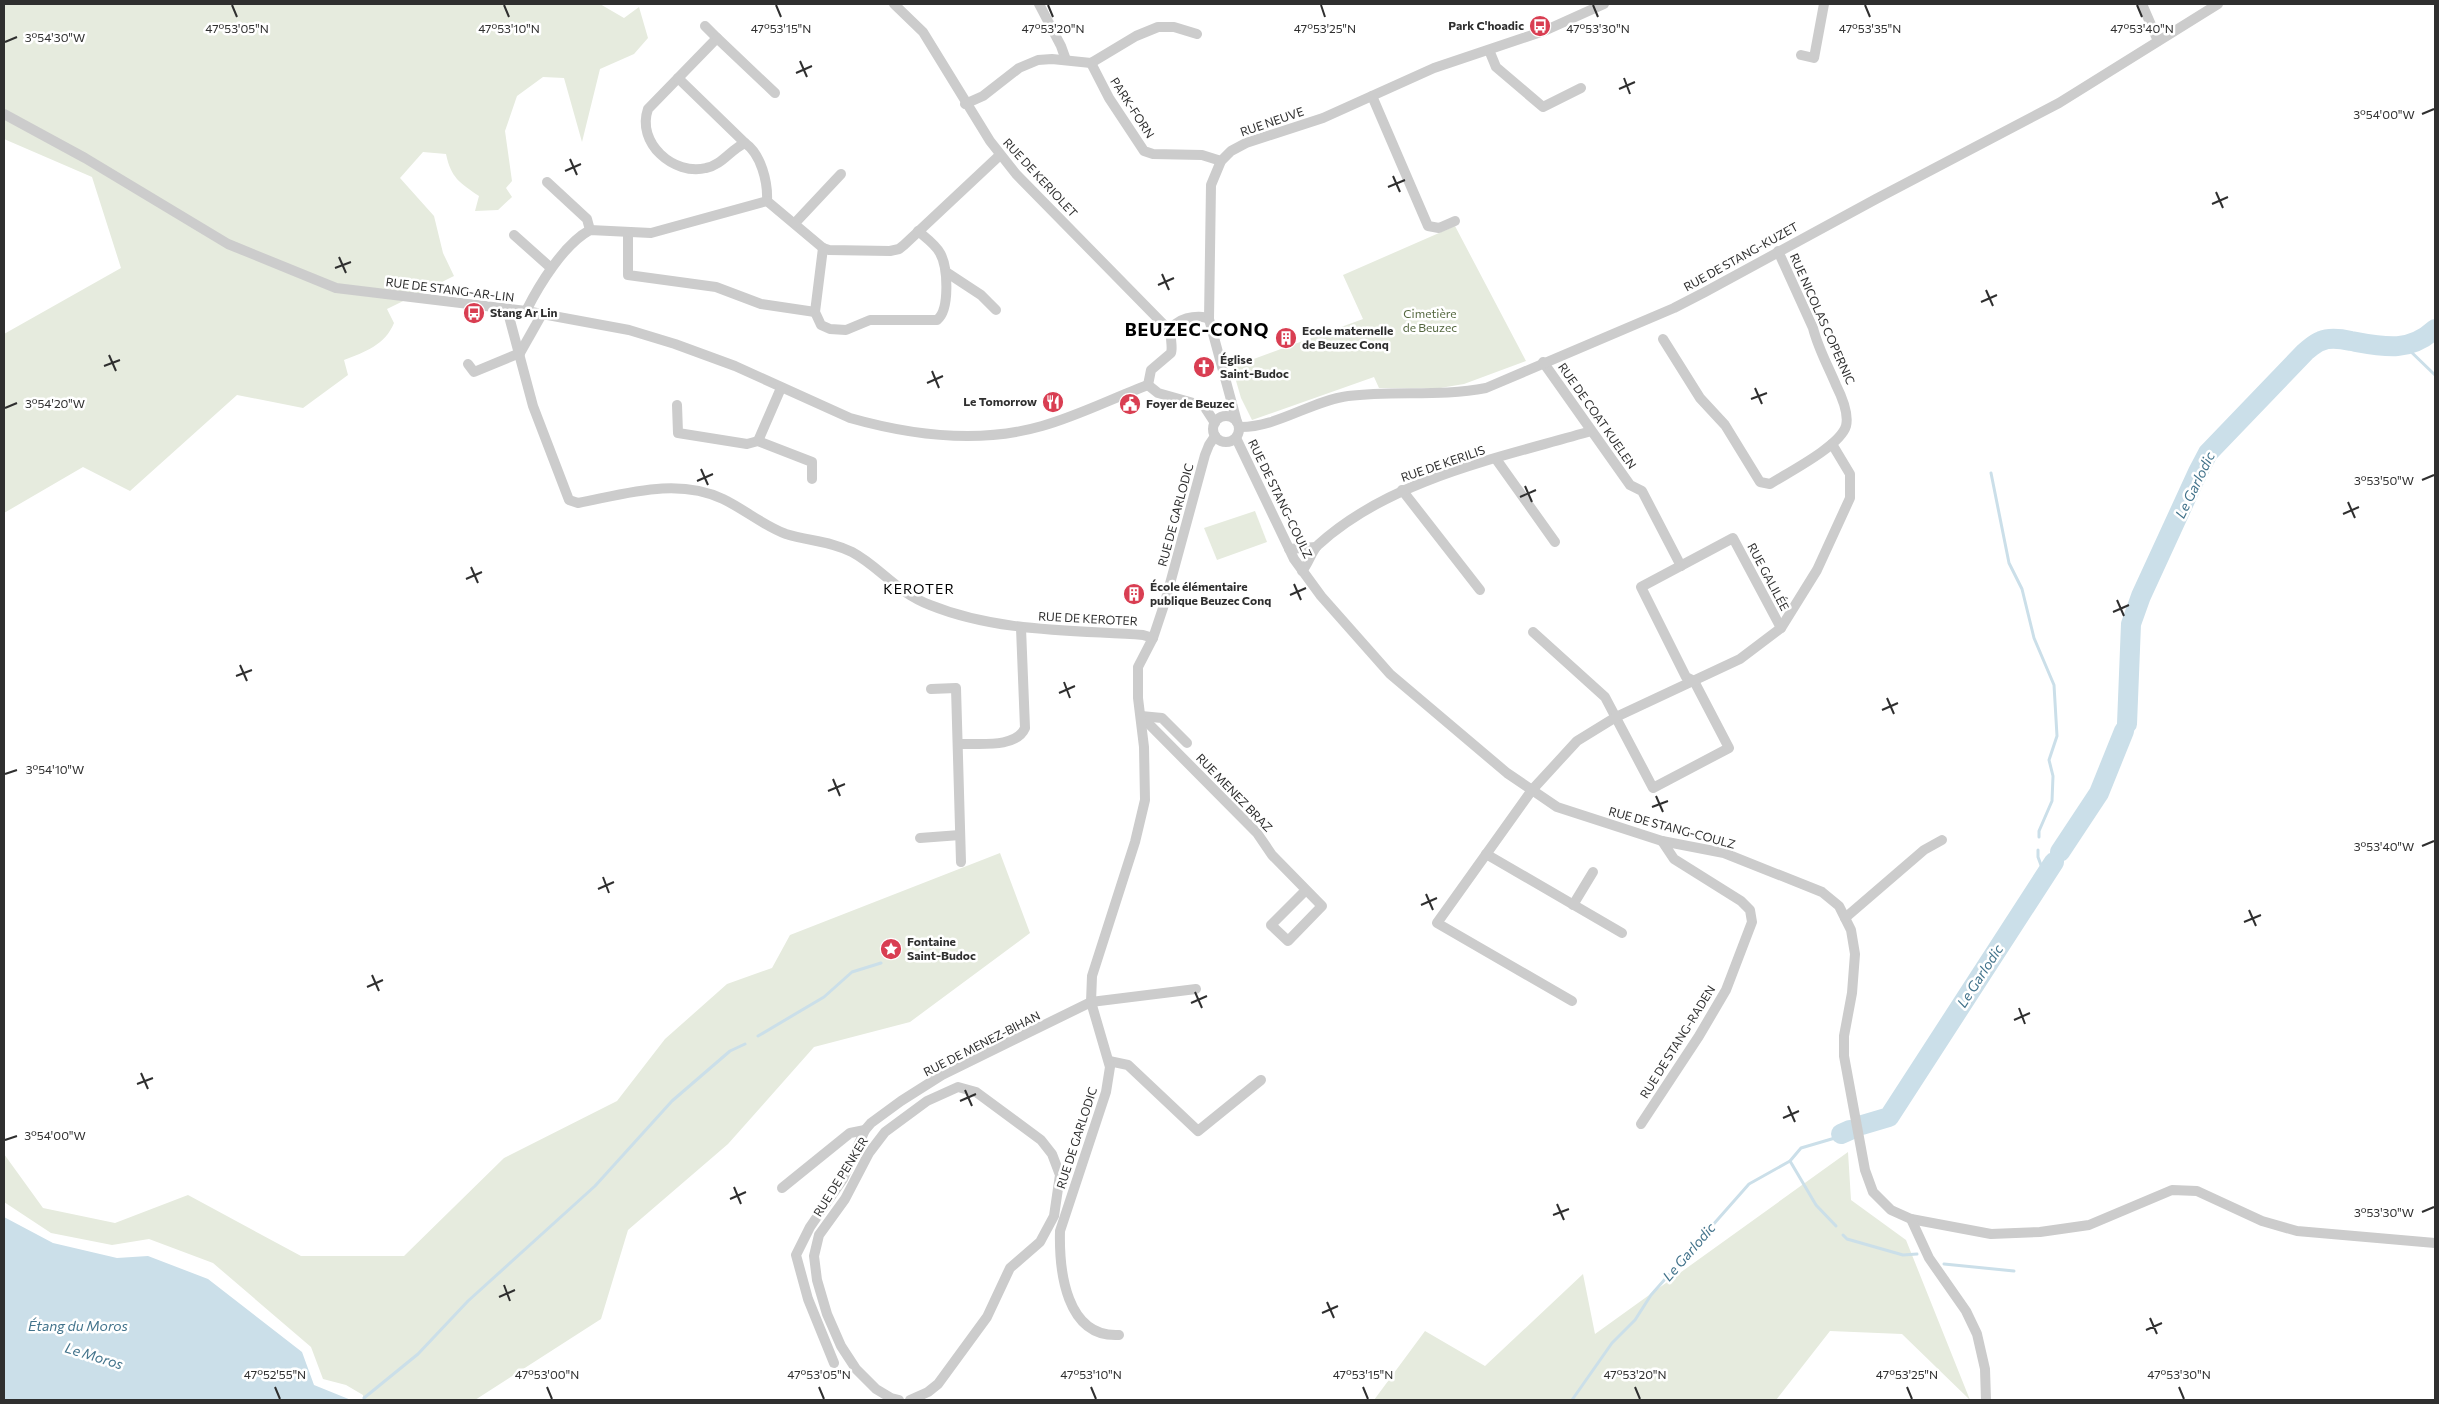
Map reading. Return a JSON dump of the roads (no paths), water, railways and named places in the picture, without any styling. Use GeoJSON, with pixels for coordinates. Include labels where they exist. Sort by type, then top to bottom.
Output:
{"type":"FeatureCollection","features":[{"type":"Feature","properties":{"kind":"street","name":"RUE DE KERIOLET"},"geometry":{"type":"LineString","coordinates":[[894,4],[922,32],[965,104],[1000,155],[1170,331]]}},
{"type":"Feature","properties":{"kind":"street"},"geometry":{"type":"LineString","coordinates":[[1039,4],[1061,46],[1066,60]]}},
{"type":"Feature","properties":{"kind":"street","name":"RUE NEUVE"},"geometry":{"type":"LineString","coordinates":[[1209,319],[1211,185],[1221,161],[1231,151],[1246,143],[1323,118],[1434,68],[1544,30],[1604,4]]}},
{"type":"Feature","properties":{"kind":"street"},"geometry":{"type":"LineString","coordinates":[[1800,55],[1814,58],[1824,4]]}},
{"type":"Feature","properties":{"kind":"street"},"geometry":{"type":"LineString","coordinates":[[2142,4],[2158,41]]}},
{"type":"Feature","properties":{"kind":"street","name":"RUE DE STANG-KUZET"},"geometry":{"type":"LineString","coordinates":[[1237,429],[1255,427],[1321,402],[1348,396],[1457,394],[1486,388],[1543,362],[1674,308],[2067,99],[2218,4]]}},
{"type":"Feature","properties":{"kind":"street"},"geometry":{"type":"LineString","coordinates":[[705,26],[775,93]]}},
{"type":"Feature","properties":{"kind":"street"},"geometry":{"type":"LineString","coordinates":[[965,104],[982,96],[1019,68],[1031,63],[1052,59],[1091,63],[1136,36],[1158,27],[1174,27],[1197,34]]}},
{"type":"Feature","properties":{"kind":"street"},"geometry":{"type":"LineString","coordinates":[[717,38],[648,109],[644,121],[649,141],[668,160],[688,171],[708,168],[723,161],[737,147],[745,143]]}},
{"type":"Feature","properties":{"kind":"street"},"geometry":{"type":"LineString","coordinates":[[1489,50],[1496,68],[1543,107],[1581,88]]}},
{"type":"Feature","properties":{"kind":"street","name":"PARK-FORN"},"geometry":{"type":"LineString","coordinates":[[1091,63],[1109,98],[1144,151],[1153,154],[1202,155],[1221,161]]}},
{"type":"Feature","properties":{"kind":"street"},"geometry":{"type":"LineString","coordinates":[[678,78],[754,150],[768,187],[767,201]]}},
{"type":"Feature","properties":{"kind":"street"},"geometry":{"type":"LineString","coordinates":[[1372,96],[1428,226],[1439,228],[1455,221]]}},
{"type":"Feature","properties":{"kind":"street","name":"RUE DE STANG-AR-LIN"},"geometry":{"type":"LineString","coordinates":[[4,114],[86,158],[207,232],[304,276],[336,288],[526,311],[629,330],[675,344],[735,366],[850,418],[874,425],[917,432],[973,436],[1018,432],[1042,426],[1148,384]]}},
{"type":"Feature","properties":{"kind":"street"},"geometry":{"type":"LineString","coordinates":[[767,201],[823,248],[838,251],[890,251],[899,249],[1000,155]]}},
{"type":"Feature","properties":{"kind":"street"},"geometry":{"type":"LineString","coordinates":[[795,223],[841,174]]}},
{"type":"Feature","properties":{"kind":"street"},"geometry":{"type":"LineString","coordinates":[[547,182],[587,219],[590,230]]}},
{"type":"Feature","properties":{"kind":"street"},"geometry":{"type":"LineString","coordinates":[[526,311],[551,268],[582,234],[590,230],[651,233],[767,201]]}},
{"type":"Feature","properties":{"kind":"street"},"geometry":{"type":"LineString","coordinates":[[823,248],[815,312],[821,325],[830,329],[846,330],[870,320],[937,320],[942,316],[944,309],[946,272],[940,252],[918,231]]}},
{"type":"Feature","properties":{"kind":"street"},"geometry":{"type":"LineString","coordinates":[[628,233],[628,275],[716,287],[761,304],[815,312]]}},
{"type":"Feature","properties":{"kind":"street"},"geometry":{"type":"LineString","coordinates":[[514,235],[551,268]]}},
{"type":"Feature","properties":{"kind":"street","name":"RUE NICOLAS COPERNIC"},"geometry":{"type":"LineString","coordinates":[[1778,251],[1814,328],[1816,340],[1841,396],[1847,424],[1842,434],[1832,444]]}},
{"type":"Feature","properties":{"kind":"street"},"geometry":{"type":"LineString","coordinates":[[946,272],[981,295],[996,310]]}},
{"type":"Feature","properties":{"kind":"street"},"geometry":{"type":"LineString","coordinates":[[507,309],[520,353]]}},
{"type":"Feature","properties":{"kind":"street"},"geometry":{"type":"LineString","coordinates":[[468,364],[474,372],[520,353],[542,314]]}},
{"type":"Feature","properties":{"kind":"street"},"geometry":{"type":"LineString","coordinates":[[1209,319],[1198,316],[1179,322],[1170,331],[1171,353],[1151,370],[1148,384],[1158,393],[1204,406],[1214,423],[1213,430],[1215,436],[1225,442],[1237,429],[1227,416],[1220,418],[1214,423]]}},
{"type":"Feature","properties":{"kind":"street","name":"RUE DE STANG-COULZ"},"geometry":{"type":"LineString","coordinates":[[1209,319],[1237,429],[1289,549],[1302,571],[1321,596],[1390,674],[1484,754],[1557,807],[1662,841],[1724,853],[1822,892],[1839,906],[1851,930],[1855,954],[1852,993],[1844,1036],[1844,1056],[1864,1170],[1874,1192],[1890,1210],[1911,1219],[1991,1234],[2040,1232],[2089,1225],[2172,1190],[2197,1191],[2262,1221],[2298,1230],[2435,1243]]}},
{"type":"Feature","properties":{"kind":"street"},"geometry":{"type":"LineString","coordinates":[[1572,1001],[1437,923],[1532,790],[1577,741],[1616,718],[1740,659],[1781,628],[1817,570],[1850,498],[1850,474],[1832,444],[1770,484],[1760,482],[1725,425],[1700,398],[1663,339]]}},
{"type":"Feature","properties":{"kind":"street","name":"RUE DE KEROTER"},"geometry":{"type":"LineString","coordinates":[[520,353],[533,406],[569,500],[578,503],[658,488],[689,489],[722,499],[786,534],[828,543],[852,552],[891,584],[929,605],[955,614],[1021,628],[1143,635],[1153,638]]}},
{"type":"Feature","properties":{"kind":"street","name":"RUE DE COAT KUELEN"},"geometry":{"type":"LineString","coordinates":[[1543,362],[1630,485],[1642,491],[1681,566]]}},
{"type":"Feature","properties":{"kind":"street"},"geometry":{"type":"LineString","coordinates":[[758,441],[781,388]]}},
{"type":"Feature","properties":{"kind":"street"},"geometry":{"type":"LineString","coordinates":[[677,405],[678,433],[747,444],[758,441],[812,462],[812,479]]}},
{"type":"Feature","properties":{"kind":"street","name":"RUE DE KERILIS"},"geometry":{"type":"LineString","coordinates":[[1302,571],[1308,565],[1316,547],[1363,512],[1402,490],[1496,459],[1591,431]]}},
{"type":"Feature","properties":{"kind":"street","name":"RUE DE GARLODIC"},"geometry":{"type":"LineString","coordinates":[[1119,1335],[1105,1336],[1082,1322],[1072,1309],[1060,1252],[1060,1231],[1106,1092],[1109,1061],[1091,1002],[1092,976],[1098,952],[1121,886],[1145,800],[1141,716],[1138,698],[1138,667],[1153,638],[1205,455],[1209,444],[1215,436]]}},
{"type":"Feature","properties":{"kind":"street"},"geometry":{"type":"LineString","coordinates":[[1496,459],[1555,542]]}},
{"type":"Feature","properties":{"kind":"street"},"geometry":{"type":"LineString","coordinates":[[1402,490],[1480,590]]}},
{"type":"Feature","properties":{"kind":"street","name":"RUE GALILÉE"},"geometry":{"type":"LineString","coordinates":[[1694,681],[1686,677],[1641,587],[1733,538],[1781,628]]}},
{"type":"Feature","properties":{"kind":"street"},"geometry":{"type":"LineString","coordinates":[[1289,549],[1316,547]]}},
{"type":"Feature","properties":{"kind":"street","name":"RUE DE KEROTER"},"geometry":{"type":"LineString","coordinates":[[958,744],[1012,742],[1023,734],[1025,728],[1021,628]]}},
{"type":"Feature","properties":{"kind":"street"},"geometry":{"type":"LineString","coordinates":[[1533,632],[1605,697],[1653,788],[1729,748],[1694,681]]}},
{"type":"Feature","properties":{"kind":"street"},"geometry":{"type":"LineString","coordinates":[[931,689],[956,688],[961,862]]}},
{"type":"Feature","properties":{"kind":"street"},"geometry":{"type":"LineString","coordinates":[[1141,716],[1162,718],[1186,743]]}},
{"type":"Feature","properties":{"kind":"street","name":"RUE MENEZ BRAZ"},"geometry":{"type":"LineString","coordinates":[[1141,716],[1257,833],[1272,855],[1322,906],[1288,941],[1271,926],[1306,890]]}},
{"type":"Feature","properties":{"kind":"street"},"geometry":{"type":"LineString","coordinates":[[920,838],[960,835]]}},
{"type":"Feature","properties":{"kind":"street"},"geometry":{"type":"LineString","coordinates":[[1845,918],[1924,850],[1942,840]]}},
{"type":"Feature","properties":{"kind":"street","name":"RUE DE STANG-RADEN"},"geometry":{"type":"LineString","coordinates":[[1641,1124],[1699,1036],[1726,990],[1752,922],[1750,910],[1741,901],[1674,859],[1662,841]]}},
{"type":"Feature","properties":{"kind":"street"},"geometry":{"type":"LineString","coordinates":[[1486,854],[1622,934]]}},
{"type":"Feature","properties":{"kind":"street"},"geometry":{"type":"LineString","coordinates":[[1574,905],[1593,872]]}},
{"type":"Feature","properties":{"kind":"street","name":"RUE DE MENEZ-BIHAN"},"geometry":{"type":"LineString","coordinates":[[834,1363],[808,1299],[796,1255],[810,1227],[843,1179],[865,1130],[871,1123],[942,1075],[1091,1002],[1196,989]]}},
{"type":"Feature","properties":{"kind":"street"},"geometry":{"type":"LineString","coordinates":[[1109,1061],[1128,1065],[1198,1131],[1261,1080]]}},
{"type":"Feature","properties":{"kind":"street","name":"RUE DE PENKER"},"geometry":{"type":"LineString","coordinates":[[899,1400],[891,1398],[876,1389],[856,1369],[844,1352],[827,1314],[817,1280],[814,1256],[819,1235],[845,1199],[869,1153],[892,1126],[927,1101],[958,1087],[976,1092],[1041,1140],[1052,1154],[1060,1175]]}},
{"type":"Feature","properties":{"kind":"street"},"geometry":{"type":"LineString","coordinates":[[782,1188],[850,1133],[865,1130]]}},
{"type":"Feature","properties":{"kind":"street"},"geometry":{"type":"LineString","coordinates":[[910,1400],[928,1392],[938,1384],[987,1317],[1010,1268],[1040,1242],[1054,1216],[1060,1175],[1079,1172]]}},
{"type":"Feature","properties":{"kind":"street"},"geometry":{"type":"LineString","coordinates":[[1911,1219],[1929,1258],[1966,1311],[1977,1334],[1985,1369],[1986,1400]]}},
{"type":"Feature","properties":{"kind":"water","name":"Étang du Moros"},"geometry":{"type":"Polygon","coordinates":[[[4,1217],[53,1243],[117,1258],[148,1256],[208,1279],[302,1352],[314,1385],[351,1400],[4,1400],[4,1217]]]}},
{"type":"Feature","properties":{"kind":"waterway","name":"Le Garlodic"},"geometry":{"type":"LineString","coordinates":[[2127,724],[2131,624],[2141,596],[2208,453],[2305,352],[2317,343],[2328,339],[2336,339],[2385,346],[2406,345],[2416,342],[2435,329]]}},
{"type":"Feature","properties":{"kind":"waterway"},"geometry":{"type":"LineString","coordinates":[[2405,346],[2435,375]]}},
{"type":"Feature","properties":{"kind":"waterway"},"geometry":{"type":"LineString","coordinates":[[1991,473],[2009,563],[2022,589],[2034,638],[2054,685],[2057,736],[2049,760],[2053,776],[2052,801],[2039,831],[2039,837]]}},
{"type":"Feature","properties":{"kind":"waterway","name":"Le Garlodic"},"geometry":{"type":"LineString","coordinates":[[2060,852],[2099,793],[2124,731]]}},
{"type":"Feature","properties":{"kind":"waterway"},"geometry":{"type":"LineString","coordinates":[[2038,850],[2038,857],[2045,876]]}},
{"type":"Feature","properties":{"kind":"waterway","name":"Le Garlodic"},"geometry":{"type":"LineString","coordinates":[[1862,1125],[1889,1117],[2054,862]]}},
{"type":"Feature","properties":{"kind":"waterway"},"geometry":{"type":"LineString","coordinates":[[758,1036],[824,997],[852,972],[881,963]]}},
{"type":"Feature","properties":{"kind":"waterway"},"geometry":{"type":"LineString","coordinates":[[364,1398],[418,1354],[468,1301],[595,1186],[672,1101],[730,1051],[745,1044]]}},
{"type":"Feature","properties":{"kind":"waterway","name":"Le Garlodic"},"geometry":{"type":"LineString","coordinates":[[1841,1134],[1850,1130]]}},
{"type":"Feature","properties":{"kind":"waterway","name":"Le Garlodic"},"geometry":{"type":"LineString","coordinates":[[1572,1400],[1612,1343],[1635,1320],[1651,1295],[1749,1184],[1790,1161],[1801,1148],[1835,1138]]}},
{"type":"Feature","properties":{"kind":"waterway"},"geometry":{"type":"LineString","coordinates":[[1790,1161],[1816,1205],[1836,1226]]}},
{"type":"Feature","properties":{"kind":"waterway"},"geometry":{"type":"LineString","coordinates":[[1843,1235],[1847,1239],[1903,1255],[1917,1254]]}},
{"type":"Feature","properties":{"kind":"waterway"},"geometry":{"type":"LineString","coordinates":[[1944,1264],[2014,1271]]}},
{"type":"Feature","properties":{"kind":"place","name":"Park C'hoadic"},"geometry":{"type":"Point","coordinates":[1540,26]}},
{"type":"Feature","properties":{"kind":"place","name":"Stang Ar Lin"},"geometry":{"type":"Point","coordinates":[474,313]}},
{"type":"Feature","properties":{"kind":"place","name":"Ecole maternelle de Beuzec Conq"},"geometry":{"type":"Point","coordinates":[1286,338]}},
{"type":"Feature","properties":{"kind":"place","name":"Église Saint-Budoc"},"geometry":{"type":"Point","coordinates":[1204,367]}},
{"type":"Feature","properties":{"kind":"place","name":"Le Tomorrow"},"geometry":{"type":"Point","coordinates":[1053,402]}},
{"type":"Feature","properties":{"kind":"place","name":"Foyer de Beuzec"},"geometry":{"type":"Point","coordinates":[1130,404]}},
{"type":"Feature","properties":{"kind":"place","name":"École élémentaire publique Beuzec Conq"},"geometry":{"type":"Point","coordinates":[1134,594]}},
{"type":"Feature","properties":{"kind":"place","name":"Fontaine Saint-Budoc"},"geometry":{"type":"Point","coordinates":[891,949]}},
{"type":"Feature","properties":{"kind":"district","name":"BEUZEC-CONQ"},"geometry":{"type":"Point","coordinates":[1197,330]}},
{"type":"Feature","properties":{"kind":"district","name":"KEROTER"},"geometry":{"type":"Point","coordinates":[919,589]}},
{"type":"Feature","properties":{"kind":"park label","name":"Cimetière de Beuzec"},"geometry":{"type":"Point","coordinates":[1430,321]}},
{"type":"Feature","properties":{"kind":"water label","name":"Le Moros"},"geometry":{"type":"Point","coordinates":[94,1356]}}]}
